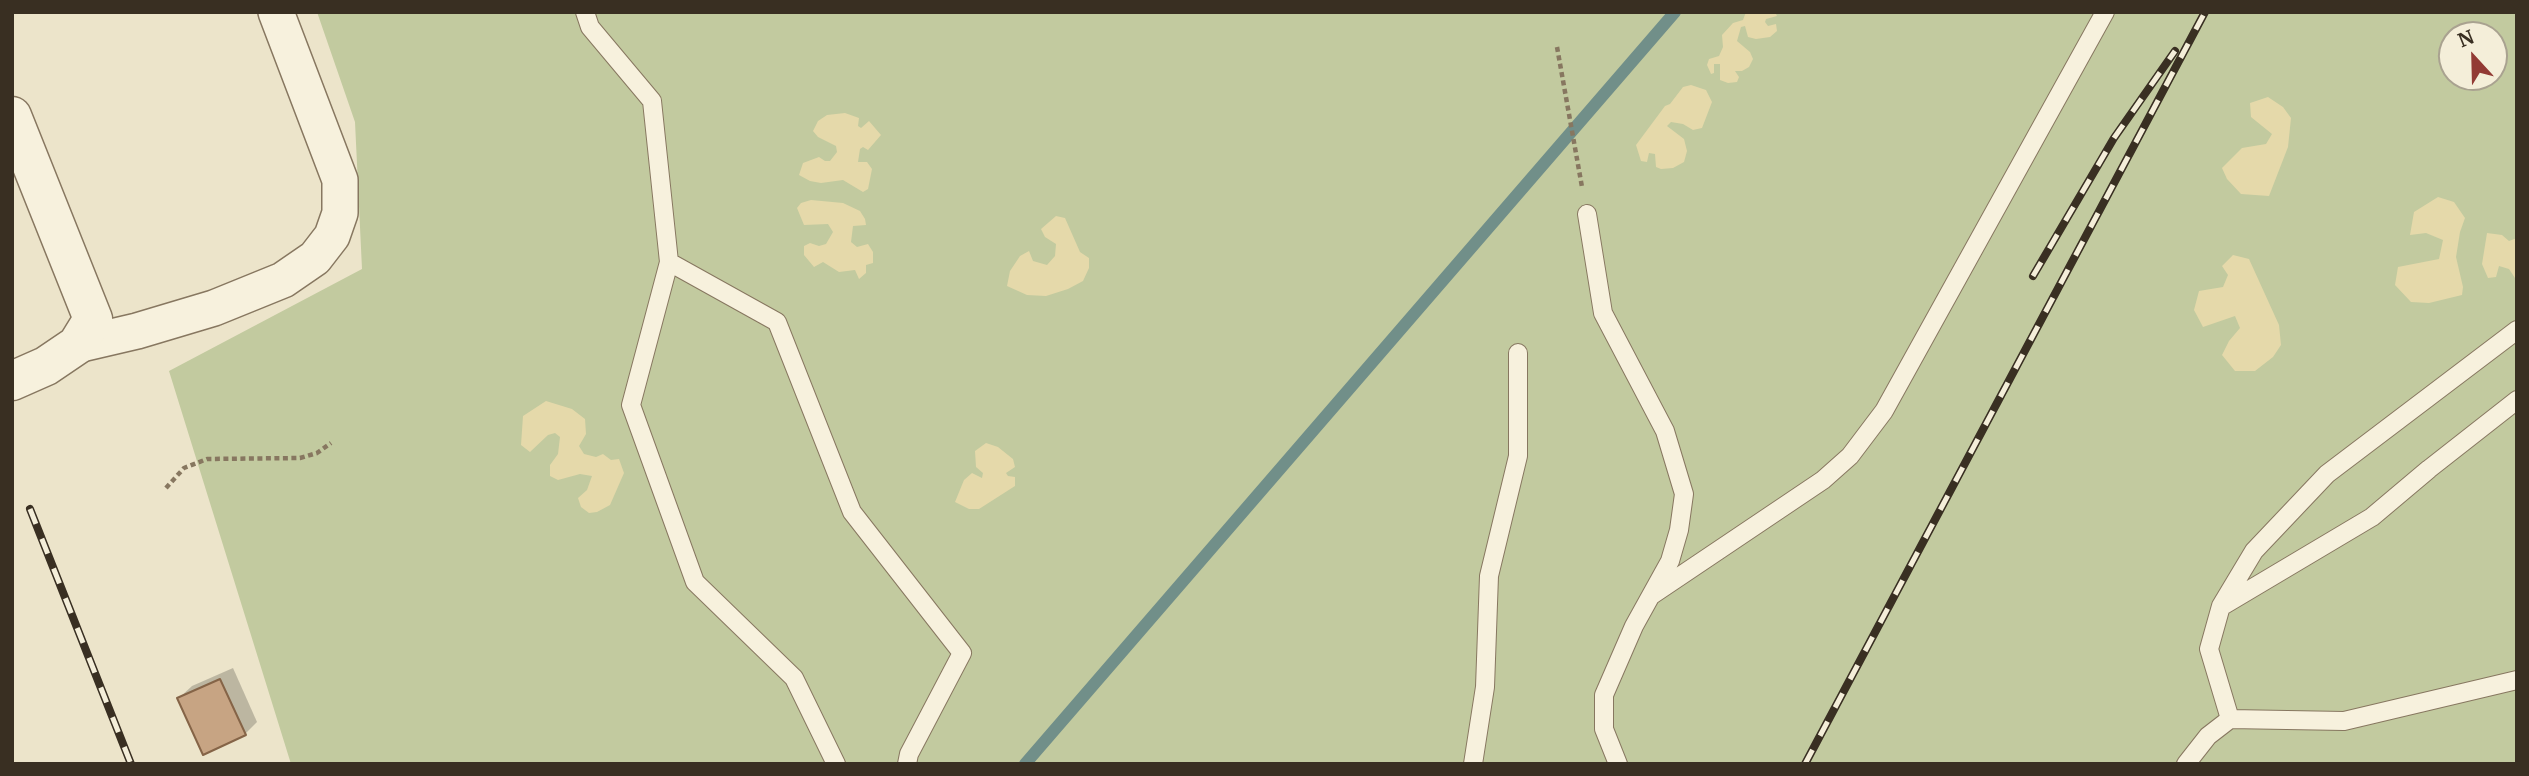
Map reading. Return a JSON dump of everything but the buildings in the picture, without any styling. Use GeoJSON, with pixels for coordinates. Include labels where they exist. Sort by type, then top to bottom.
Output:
{"type":"FeatureCollection","features":[{"type":"Feature","properties":{"kind":"street"},"geometry":{"type":"LineString","coordinates":[[12,381],[46,366],[85,332],[137,331],[214,308],[283,280],[316,258],[332,236],[340,213],[340,180],[276,12]]}},
{"type":"Feature","properties":{"kind":"street"},"geometry":{"type":"LineString","coordinates":[[12,116],[85,332]]}},
{"type":"Feature","properties":{"kind":"lane"},"geometry":{"type":"LineString","coordinates":[[585,12],[590,27],[652,101],[669,262],[631,405],[695,582],[794,678],[836,764]]}},
{"type":"Feature","properties":{"kind":"lane"},"geometry":{"type":"LineString","coordinates":[[1652,595],[1823,481],[1850,456],[1864,438],[1884,411],[2105,12]]}},
{"type":"Feature","properties":{"kind":"lane"},"geometry":{"type":"LineString","coordinates":[[1587,214],[1603,313],[1665,431],[1684,494],[1679,530],[1670,561],[1628,639],[1604,695],[1604,729],[1618,764]]}},
{"type":"Feature","properties":{"kind":"lane"},"geometry":{"type":"LineString","coordinates":[[669,262],[777,323],[852,512],[962,653],[906,764]]}},
{"type":"Feature","properties":{"kind":"lane"},"geometry":{"type":"LineString","coordinates":[[2230,719],[2209,649],[2221,606],[2254,551],[2327,474],[2517,330]]}},
{"type":"Feature","properties":{"kind":"lane"},"geometry":{"type":"LineString","coordinates":[[1474,764],[1485,688],[1489,576],[1518,456],[1518,353]]}},
{"type":"Feature","properties":{"kind":"lane"},"geometry":{"type":"LineString","coordinates":[[2221,606],[2372,517],[2517,400]]}},
{"type":"Feature","properties":{"kind":"lane"},"geometry":{"type":"LineString","coordinates":[[2186,764],[2208,736],[2230,719],[2344,721],[2517,680]]}},
{"type":"Feature","properties":{"kind":"path"},"geometry":{"type":"LineString","coordinates":[[1558,47],[1587,214]]}},
{"type":"Feature","properties":{"kind":"path"},"geometry":{"type":"LineString","coordinates":[[166,488],[184,468],[207,459],[300,458],[317,453],[331,443]]}},
{"type":"Feature","properties":{"kind":"green space"},"geometry":{"type":"Polygon","coordinates":[[[317,12],[2517,12],[2517,764],[291,764],[169,371],[362,269],[355,122],[317,12]]]}},
{"type":"Feature","properties":{"kind":"sand"},"geometry":{"type":"Polygon","coordinates":[[[1746,12],[1775,12],[1777,16],[1766,19],[1765,22],[1768,26],[1776,24],[1777,31],[1770,37],[1756,39],[1748,37],[1745,26],[1741,27],[1737,41],[1750,52],[1753,59],[1749,67],[1735,71],[1739,77],[1737,82],[1728,83],[1720,80],[1720,64],[1714,64],[1714,73],[1711,74],[1707,65],[1709,59],[1719,56],[1723,47],[1722,35],[1733,23],[1743,20],[1746,12]]]}},
{"type":"Feature","properties":{"kind":"sand"},"geometry":{"type":"Polygon","coordinates":[[[1691,85],[1706,90],[1712,102],[1702,128],[1693,130],[1683,124],[1671,122],[1667,126],[1684,139],[1687,151],[1684,162],[1673,168],[1661,169],[1656,167],[1655,154],[1649,153],[1647,162],[1641,161],[1636,145],[1665,106],[1670,104],[1683,87],[1691,85]]]}},
{"type":"Feature","properties":{"kind":"sand"},"geometry":{"type":"Polygon","coordinates":[[[2268,97],[2283,107],[2291,118],[2288,147],[2269,196],[2241,194],[2227,179],[2222,168],[2242,148],[2266,144],[2272,134],[2251,117],[2250,103],[2268,97]]]}},
{"type":"Feature","properties":{"kind":"sand"},"geometry":{"type":"Polygon","coordinates":[[[845,113],[859,118],[858,126],[861,128],[869,121],[881,135],[868,150],[863,147],[860,149],[858,162],[867,162],[872,169],[868,189],[863,192],[843,180],[821,183],[799,175],[803,163],[819,157],[830,161],[837,152],[836,146],[818,137],[813,131],[818,121],[827,115],[845,113]]]}},
{"type":"Feature","properties":{"kind":"sand"},"geometry":{"type":"Polygon","coordinates":[[[2438,197],[2454,202],[2465,218],[2456,257],[2463,287],[2462,295],[2429,303],[2411,302],[2395,285],[2398,267],[2439,259],[2443,240],[2426,233],[2410,235],[2414,212],[2438,197]]]}},
{"type":"Feature","properties":{"kind":"sand"},"geometry":{"type":"Polygon","coordinates":[[[811,200],[843,203],[860,211],[865,219],[866,225],[853,226],[851,242],[857,247],[868,244],[873,252],[873,263],[866,265],[866,273],[859,279],[855,270],[839,272],[823,262],[814,267],[804,255],[804,246],[810,243],[819,246],[826,244],[833,232],[828,224],[804,225],[797,208],[801,203],[811,200]]]}},
{"type":"Feature","properties":{"kind":"sand"},"geometry":{"type":"Polygon","coordinates":[[[1056,216],[1065,218],[1080,252],[1089,258],[1089,268],[1083,281],[1046,296],[1027,295],[1007,286],[1010,271],[1020,256],[1029,251],[1033,261],[1047,265],[1055,256],[1056,244],[1045,237],[1041,229],[1056,216]]]}},
{"type":"Feature","properties":{"kind":"sand"},"geometry":{"type":"Polygon","coordinates":[[[2487,233],[2502,235],[2509,241],[2517,238],[2517,277],[2515,278],[2509,269],[2499,266],[2496,277],[2488,278],[2482,264],[2487,233]]]}},
{"type":"Feature","properties":{"kind":"sand"},"geometry":{"type":"Polygon","coordinates":[[[2233,255],[2249,259],[2279,325],[2281,345],[2273,357],[2255,371],[2235,371],[2222,355],[2240,328],[2235,316],[2203,327],[2194,310],[2199,291],[2223,287],[2228,275],[2222,266],[2233,255]]]}},
{"type":"Feature","properties":{"kind":"sand"},"geometry":{"type":"Polygon","coordinates":[[[546,401],[572,409],[585,419],[586,434],[579,446],[584,454],[596,457],[603,454],[611,460],[619,459],[624,473],[610,505],[597,512],[589,513],[581,507],[578,498],[587,490],[592,476],[580,474],[558,480],[550,476],[550,465],[558,454],[560,437],[555,433],[548,435],[530,452],[521,445],[523,416],[546,401]]]}},
{"type":"Feature","properties":{"kind":"sand"},"geometry":{"type":"Polygon","coordinates":[[[986,443],[998,447],[1013,459],[1015,467],[1006,473],[1015,477],[1015,486],[979,509],[969,509],[955,502],[964,480],[972,473],[982,478],[983,473],[976,467],[975,451],[986,443]]]}},
{"type":"Feature","properties":{"kind":"waterway"},"geometry":{"type":"LineString","coordinates":[[1025,764],[1675,12]]}},
{"type":"Feature","properties":{"kind":"railway"},"geometry":{"type":"LineString","coordinates":[[1805,764],[2205,12]]}},
{"type":"Feature","properties":{"kind":"railway"},"geometry":{"type":"LineString","coordinates":[[2033,276],[2114,138],[2175,51]]}},
{"type":"Feature","properties":{"kind":"railway"},"geometry":{"type":"LineString","coordinates":[[30,509],[131,764]]}}]}
